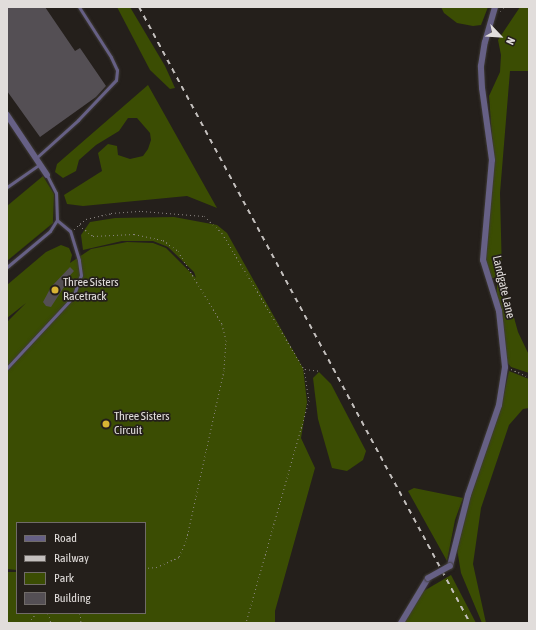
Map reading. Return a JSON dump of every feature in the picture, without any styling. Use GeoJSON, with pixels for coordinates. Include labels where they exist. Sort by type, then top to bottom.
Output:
{"type":"FeatureCollection","features":[{"type":"Feature","properties":{"kind":"street","name":"Landgate Lane"},"geometry":{"type":"LineString","coordinates":[[401,623],[428,578],[450,566],[468,495],[499,405],[505,367],[499,311],[483,260],[492,160],[482,88],[482,66],[485,42],[495,7]]}},
{"type":"Feature","properties":{"kind":"street"},"geometry":{"type":"LineString","coordinates":[[7,116],[47,175]]}},
{"type":"Feature","properties":{"kind":"lane"},"geometry":{"type":"LineString","coordinates":[[7,187],[38,161],[116,80],[117,70],[111,57],[79,7]]}},
{"type":"Feature","properties":{"kind":"lane"},"geometry":{"type":"LineString","coordinates":[[7,266],[50,231],[57,220],[56,193],[47,175]]}},
{"type":"Feature","properties":{"kind":"lane"},"geometry":{"type":"LineString","coordinates":[[7,368],[73,297],[80,275],[70,231],[57,220]]}},
{"type":"Feature","properties":{"kind":"path"},"geometry":{"type":"LineString","coordinates":[[70,231],[86,219],[111,213],[142,211],[204,216],[222,233],[304,369],[309,400],[246,623]]}},
{"type":"Feature","properties":{"kind":"path"},"geometry":{"type":"LineString","coordinates":[[78,225],[93,236],[134,234],[163,240],[178,251],[222,324],[226,340],[224,370],[186,540],[179,557],[157,567],[146,568]]}},
{"type":"Feature","properties":{"kind":"path"},"geometry":{"type":"LineString","coordinates":[[505,367],[529,377]]}},
{"type":"Feature","properties":{"kind":"path"},"geometry":{"type":"LineString","coordinates":[[304,369],[321,372]]}},
{"type":"Feature","properties":{"kind":"path"},"geometry":{"type":"LineString","coordinates":[[29,623],[35,614]]}},
{"type":"Feature","properties":{"kind":"green space"},"geometry":{"type":"Polygon","coordinates":[[[117,7],[130,7],[165,66],[175,88],[170,89],[150,70],[117,7]]]}},
{"type":"Feature","properties":{"kind":"green space"},"geometry":{"type":"Polygon","coordinates":[[[441,7],[488,7],[481,25],[473,26],[457,23],[444,13],[441,7]]]}},
{"type":"Feature","properties":{"kind":"green space"},"geometry":{"type":"Polygon","coordinates":[[[520,7],[529,7],[529,71],[510,71],[500,193],[502,274],[518,332],[529,355],[529,373],[511,367],[507,362],[497,295],[497,283],[500,278],[490,278],[485,261],[493,150],[489,96],[500,72],[501,55],[498,40],[520,7]]]}},
{"type":"Feature","properties":{"kind":"green space"},"geometry":{"type":"Polygon","coordinates":[[[148,85],[217,208],[187,196],[83,206],[67,204],[64,195],[102,171],[98,153],[108,144],[117,146],[118,155],[130,159],[143,156],[148,149],[151,140],[150,133],[137,118],[128,118],[119,131],[96,145],[79,160],[76,171],[63,178],[55,172],[57,164],[148,85]]]}},
{"type":"Feature","properties":{"kind":"green space"},"geometry":{"type":"Polygon","coordinates":[[[43,176],[54,194],[53,223],[7,261],[7,206],[43,176]]]}},
{"type":"Feature","properties":{"kind":"green space"},"geometry":{"type":"Polygon","coordinates":[[[174,217],[217,225],[227,233],[303,368],[307,402],[301,438],[315,468],[275,611],[275,623],[7,623],[7,572],[16,572],[16,614],[146,614],[146,522],[16,522],[16,570],[7,569],[7,322],[26,303],[7,318],[7,285],[46,252],[61,245],[69,248],[72,255],[70,263],[91,249],[127,242],[153,243],[166,248],[196,278],[194,272],[168,247],[153,241],[122,241],[83,250],[81,235],[90,222],[115,218],[174,217]]]}},
{"type":"Feature","properties":{"kind":"green space"},"geometry":{"type":"Polygon","coordinates":[[[509,371],[529,379],[529,408],[523,409],[509,425],[481,508],[473,564],[486,623],[482,623],[461,573],[457,549],[469,500],[502,403],[509,371]]]}},
{"type":"Feature","properties":{"kind":"green space"},"geometry":{"type":"Polygon","coordinates":[[[319,372],[331,384],[366,451],[363,460],[347,471],[332,468],[318,419],[313,378],[319,372]]]}},
{"type":"Feature","properties":{"kind":"green space"},"geometry":{"type":"Polygon","coordinates":[[[414,488],[463,498],[455,520],[447,561],[408,491],[414,488]]]}},
{"type":"Feature","properties":{"kind":"green space"},"geometry":{"type":"Polygon","coordinates":[[[451,575],[476,623],[404,623],[422,592],[451,575]]]}},
{"type":"Feature","properties":{"kind":"building"},"geometry":{"type":"Polygon","coordinates":[[[7,7],[45,7],[75,51],[80,48],[106,86],[96,97],[40,137],[7,91],[7,7]]]}},
{"type":"Feature","properties":{"kind":"building","name":"Three Sisters Racetrack"},"geometry":{"type":"Polygon","coordinates":[[[70,267],[74,271],[64,282],[66,284],[51,307],[46,306],[43,302],[51,287],[70,267]]]}},
{"type":"Feature","properties":{"kind":"railway"},"geometry":{"type":"LineString","coordinates":[[139,7],[470,623]]}},
{"type":"Feature","properties":{"kind":"place","name":"Three Sisters Racetrack"},"geometry":{"type":"Point","coordinates":[55,290]}},
{"type":"Feature","properties":{"kind":"place","name":"Three Sisters Circuit"},"geometry":{"type":"Point","coordinates":[106,424]}}]}
